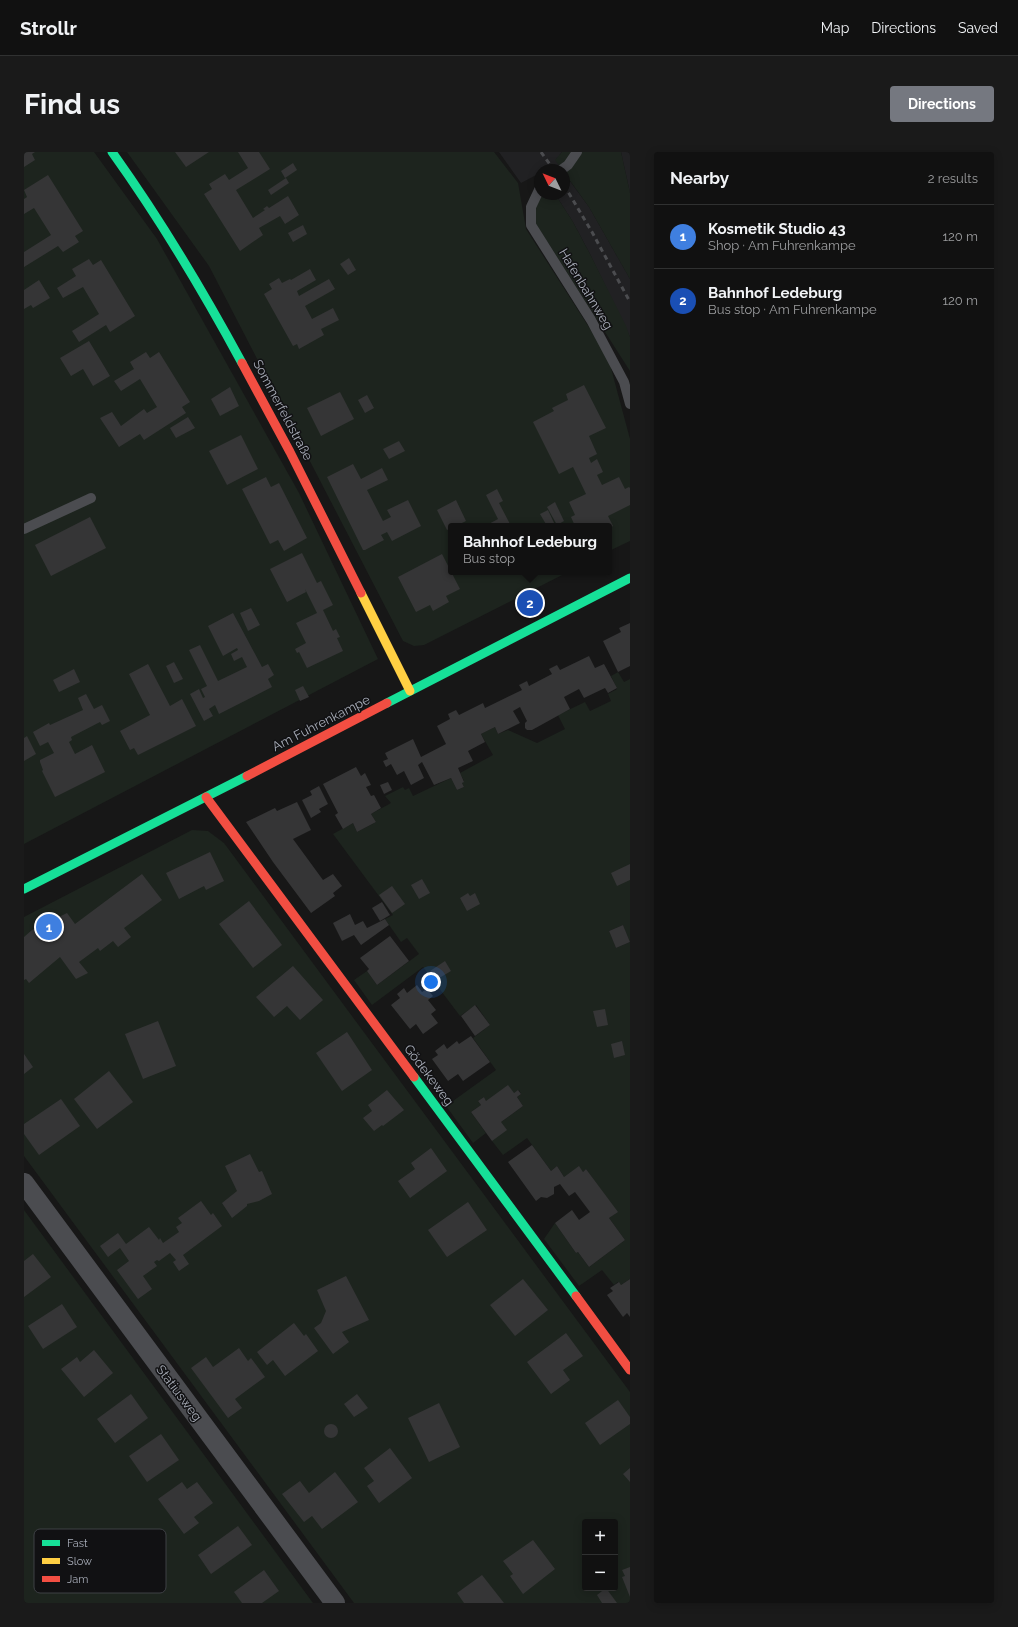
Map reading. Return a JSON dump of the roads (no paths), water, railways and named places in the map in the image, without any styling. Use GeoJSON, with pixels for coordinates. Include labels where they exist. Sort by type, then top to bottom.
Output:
{"type":"FeatureCollection","features":[{"type":"Feature","properties":{"kind":"street","name":"Sommerfeldstraße"},"geometry":{"type":"LineString","coordinates":[[112,152],[181,257],[243,362],[410,691]]}},
{"type":"Feature","properties":{"kind":"street","name":"Am Fuhrenkampe"},"geometry":{"type":"LineString","coordinates":[[24,889],[206,797],[630,578]]}},
{"type":"Feature","properties":{"kind":"street","name":"Gödekeweg"},"geometry":{"type":"LineString","coordinates":[[206,797],[557,1269],[630,1370]]}},
{"type":"Feature","properties":{"kind":"street","name":"Statiusweg"},"geometry":{"type":"LineString","coordinates":[[24,1183],[334,1603]]}},
{"type":"Feature","properties":{"kind":"lane"},"geometry":{"type":"LineString","coordinates":[[569,164],[577,152]]}},
{"type":"Feature","properties":{"kind":"lane","name":"Hafenbahnweg"},"geometry":{"type":"LineString","coordinates":[[534,200],[531,207],[531,225],[591,320],[624,382],[630,404]]}},
{"type":"Feature","properties":{"kind":"lane"},"geometry":{"type":"LineString","coordinates":[[24,530],[91,498]]}},
{"type":"Feature","properties":{"kind":"railway"},"geometry":{"type":"LineString","coordinates":[[541,152],[550,164]]}},
{"type":"Feature","properties":{"kind":"railway"},"geometry":{"type":"LineString","coordinates":[[570,195],[630,302]]}},
{"type":"Feature","properties":{"kind":"place","name":"Bahnhof Ledeburg"},"geometry":{"type":"Point","coordinates":[530,603]}},
{"type":"Feature","properties":{"kind":"place","name":"Kosmetik Studio 43"},"geometry":{"type":"Point","coordinates":[49,927]}}]}
